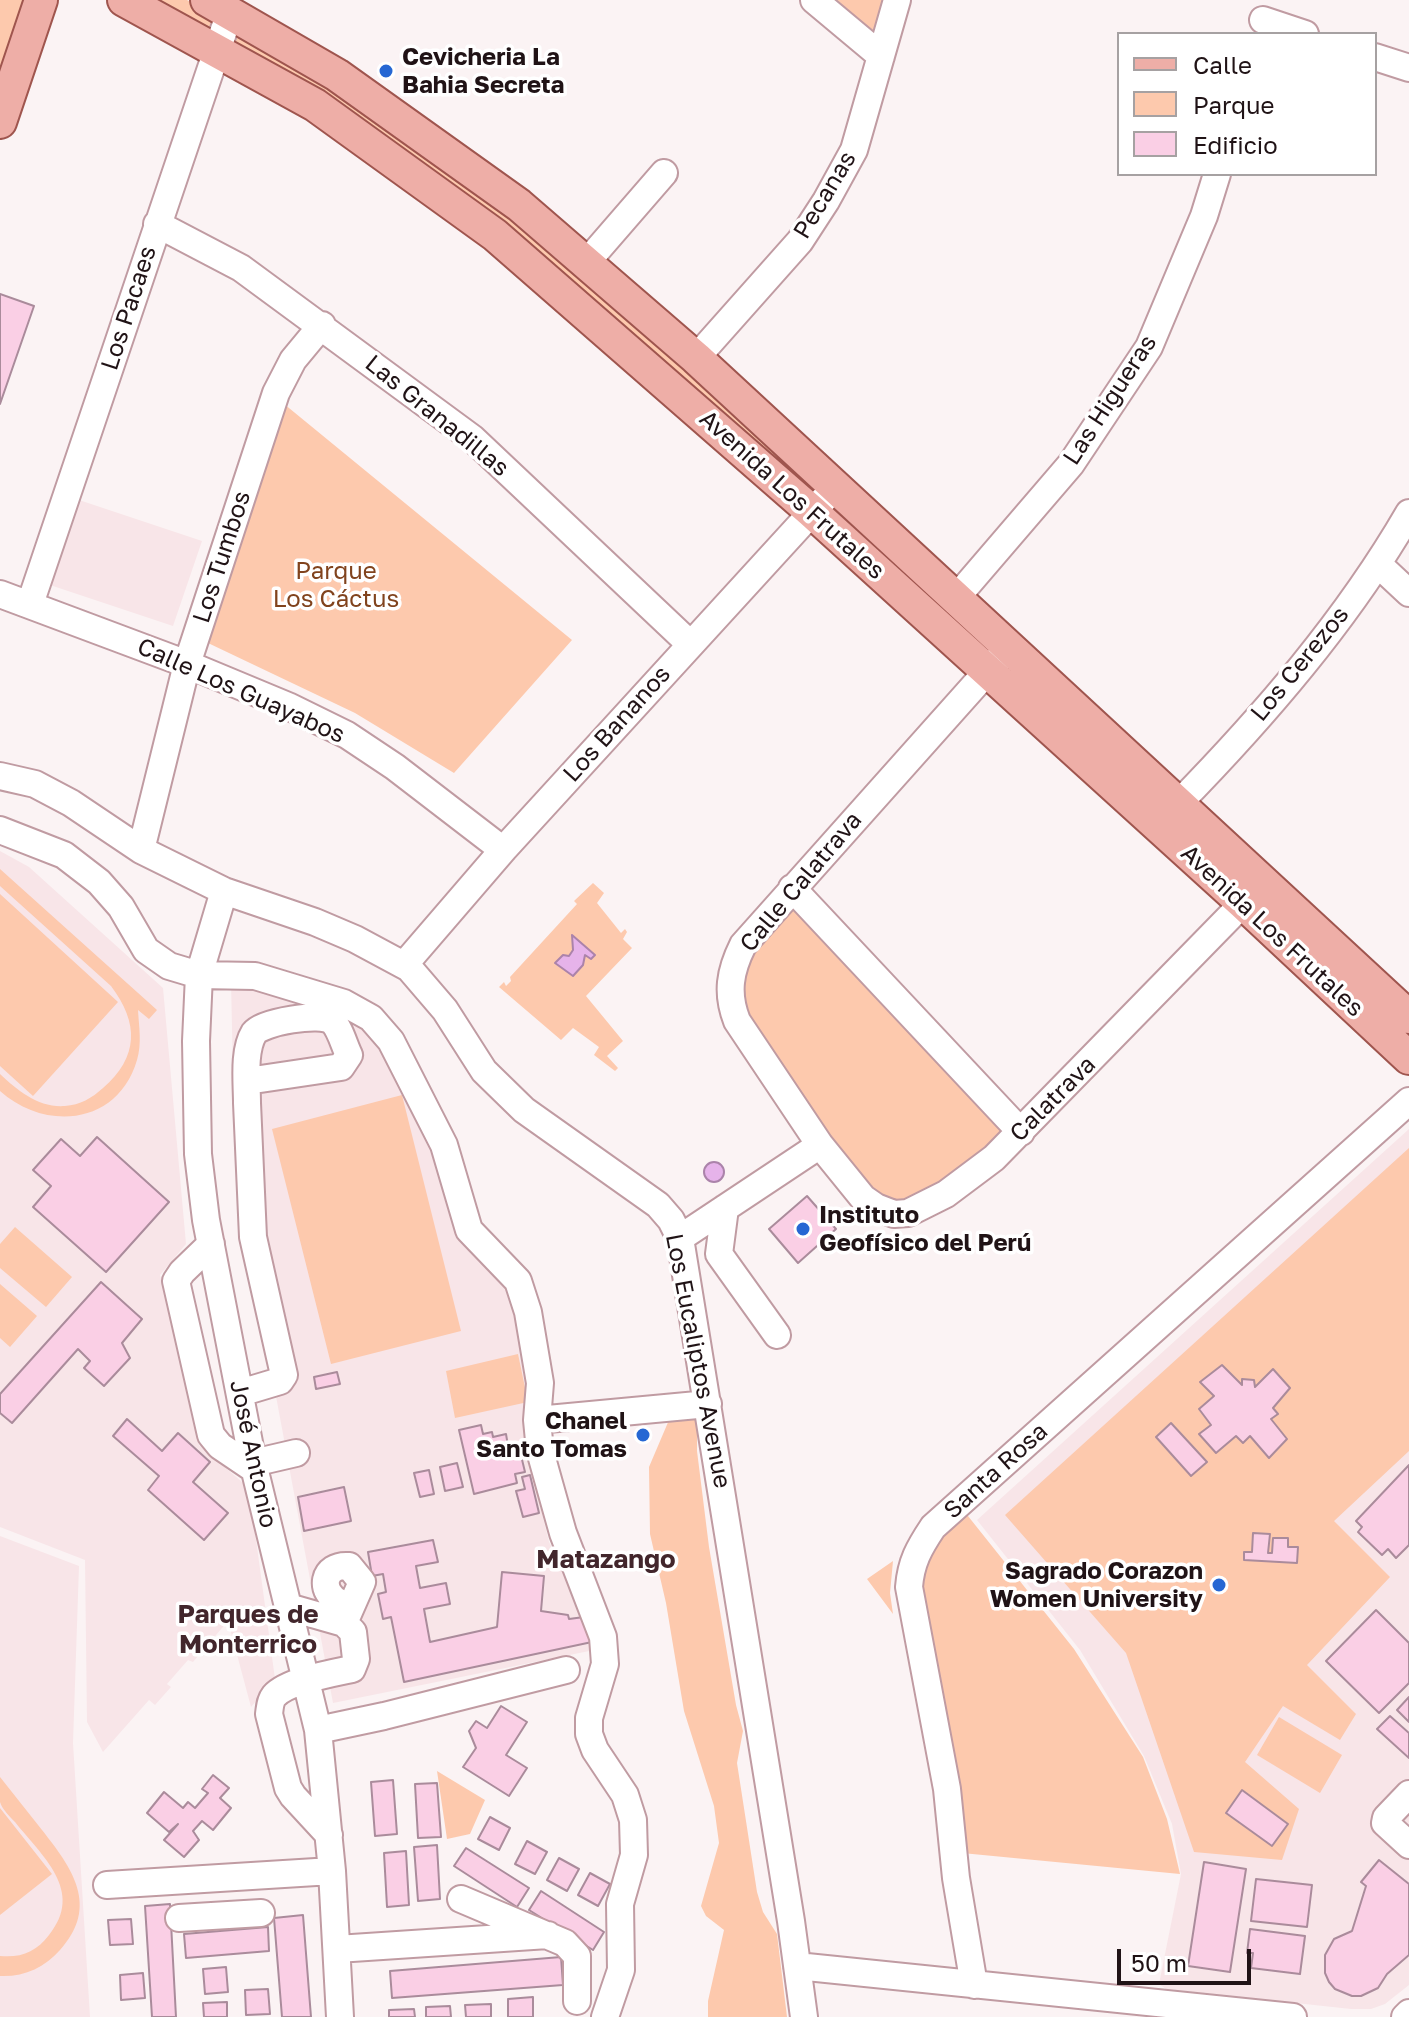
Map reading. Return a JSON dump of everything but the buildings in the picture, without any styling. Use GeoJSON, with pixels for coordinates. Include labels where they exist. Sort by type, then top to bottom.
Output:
{"type":"FeatureCollection","features":[{"type":"Feature","properties":{"kind":"main road"},"geometry":{"type":"LineString","coordinates":[[0,122],[41,0]]}},
{"type":"Feature","properties":{"kind":"main road","name":"Avenida Los Frutales"},"geometry":{"type":"LineString","coordinates":[[124,0],[315,105],[495,235],[811,511],[987,671],[1253,893],[1409,1017]]}},
{"type":"Feature","properties":{"kind":"main road","name":"Avenida Los Frutales"},"geometry":{"type":"LineString","coordinates":[[218,6],[337,75],[519,205],[696,358],[1178,804],[1253,893],[1409,1058]]}},
{"type":"Feature","properties":{"kind":"street"},"geometry":{"type":"LineString","coordinates":[[814,0],[881,56]]}},
{"type":"Feature","properties":{"kind":"street","name":"Pecanas"},"geometry":{"type":"LineString","coordinates":[[696,358],[800,241],[826,201],[854,150],[897,0]]}},
{"type":"Feature","properties":{"kind":"street","name":"Los Pacaes"},"geometry":{"type":"LineString","coordinates":[[30,604],[217,49],[218,6]]}},
{"type":"Feature","properties":{"kind":"street"},"geometry":{"type":"LineString","coordinates":[[1263,18],[1300,32]]}},
{"type":"Feature","properties":{"kind":"street"},"geometry":{"type":"LineString","coordinates":[[1377,58],[1409,68]]}},
{"type":"Feature","properties":{"kind":"street"},"geometry":{"type":"LineString","coordinates":[[586,263],[664,173]]}},
{"type":"Feature","properties":{"kind":"street","name":"Las Higueras"},"geometry":{"type":"LineString","coordinates":[[956,598],[1071,464],[1149,347],[1204,216],[1216,176]]}},
{"type":"Feature","properties":{"kind":"street","name":"Las Granadillas"},"geometry":{"type":"LineString","coordinates":[[157,224],[241,268],[472,438],[689,643]]}},
{"type":"Feature","properties":{"kind":"street","name":"Los Tumbos"},"geometry":{"type":"LineString","coordinates":[[141,850],[187,664],[276,393],[293,360],[322,325]]}},
{"type":"Feature","properties":{"kind":"street","name":"Los Bananos"},"geometry":{"type":"LineString","coordinates":[[404,965],[689,643],[835,487]]}},
{"type":"Feature","properties":{"kind":"street","name":"Los Cerezos"},"geometry":{"type":"LineString","coordinates":[[1178,804],[1284,689],[1379,565],[1409,513]]}},
{"type":"Feature","properties":{"kind":"street"},"geometry":{"type":"LineString","coordinates":[[1379,565],[1409,593]]}},
{"type":"Feature","properties":{"kind":"street","name":"Calle Los Guayabos"},"geometry":{"type":"LineString","coordinates":[[0,594],[187,664],[288,706],[347,735],[395,767],[503,850]]}},
{"type":"Feature","properties":{"kind":"street","name":"Calle Calatrava"},"geometry":{"type":"LineString","coordinates":[[820,1145],[737,1021],[730,1001],[733,964],[743,945],[792,888],[1009,647]]}},
{"type":"Feature","properties":{"kind":"street","name":"Los Eucaliptos Avenue"},"geometry":{"type":"LineString","coordinates":[[0,776],[35,784],[71,803],[141,850],[224,891],[315,922],[409,968],[445,1010],[484,1071],[524,1110],[658,1205],[671,1220],[680,1238],[708,1404],[804,2017]]}},
{"type":"Feature","properties":{"kind":"street"},"geometry":{"type":"LineString","coordinates":[[0,830],[64,855],[106,890],[121,907],[146,950],[169,966],[199,975],[255,976],[344,1003],[371,1018],[391,1041],[444,1145],[469,1230],[518,1281],[528,1312],[540,1383],[537,1420],[540,1451],[563,1533],[603,1637],[605,1664],[589,1718],[589,1734],[595,1750],[625,1795],[633,1820],[634,1855],[620,1904],[621,1970],[605,2017]]}},
{"type":"Feature","properties":{"kind":"street"},"geometry":{"type":"LineString","coordinates":[[792,888],[1021,1132]]}},
{"type":"Feature","properties":{"kind":"street","name":"José Antonio"},"geometry":{"type":"LineString","coordinates":[[224,891],[199,975],[196,1041],[198,1154],[211,1244],[254,1466],[318,1730],[332,1871],[340,2017]]}},
{"type":"Feature","properties":{"kind":"street","name":"Calatrava"},"geometry":{"type":"LineString","coordinates":[[820,1145],[863,1198],[894,1214],[908,1213],[946,1194],[994,1158],[1021,1132],[1253,893]]}},
{"type":"Feature","properties":{"kind":"street"},"geometry":{"type":"LineString","coordinates":[[240,1393],[280,1381],[284,1375],[253,1237],[247,1081]]}},
{"type":"Feature","properties":{"kind":"street","name":"Santa Rosa"},"geometry":{"type":"LineString","coordinates":[[974,1985],[956,1878],[947,1789],[909,1587],[910,1567],[917,1550],[933,1527],[1409,1101]]}},
{"type":"Feature","properties":{"kind":"street"},"geometry":{"type":"LineString","coordinates":[[680,1238],[820,1145]]}},
{"type":"Feature","properties":{"kind":"street"},"geometry":{"type":"LineString","coordinates":[[725,1208],[719,1254],[777,1335]]}},
{"type":"Feature","properties":{"kind":"street"},"geometry":{"type":"LineString","coordinates":[[211,1244],[176,1281],[211,1435],[220,1446],[254,1466],[296,1453]]}},
{"type":"Feature","properties":{"kind":"street"},"geometry":{"type":"LineString","coordinates":[[537,1420],[708,1404]]}},
{"type":"Feature","properties":{"kind":"street"},"geometry":{"type":"LineString","coordinates":[[288,1607],[342,1613],[353,1632],[355,1664],[352,1669],[306,1680],[276,1693],[270,1703],[269,1714],[288,1788],[329,1835]]}},
{"type":"Feature","properties":{"kind":"street"},"geometry":{"type":"LineString","coordinates":[[318,1730],[566,1670]]}},
{"type":"Feature","properties":{"kind":"street"},"geometry":{"type":"LineString","coordinates":[[1409,1794],[1386,1818],[1385,1823],[1409,1845]]}},
{"type":"Feature","properties":{"kind":"street"},"geometry":{"type":"LineString","coordinates":[[107,1885],[332,1871]]}},
{"type":"Feature","properties":{"kind":"street"},"geometry":{"type":"LineString","coordinates":[[461,1899],[565,1943],[577,1956],[577,2001]]}},
{"type":"Feature","properties":{"kind":"street"},"geometry":{"type":"LineString","coordinates":[[179,1918],[261,1913]]}},
{"type":"Feature","properties":{"kind":"street"},"geometry":{"type":"LineString","coordinates":[[337,1949],[548,1935]]}},
{"type":"Feature","properties":{"kind":"street"},"geometry":{"type":"LineString","coordinates":[[797,1966],[1244,2015],[1293,2017]]}},
{"type":"Feature","properties":{"kind":"shaded area"},"geometry":{"type":"Polygon","coordinates":[[[79,500],[202,541],[173,626],[50,585],[79,500]]]}},
{"type":"Feature","properties":{"kind":"shaded area"},"geometry":{"type":"Polygon","coordinates":[[[0,851],[29,867],[163,988],[186,1244],[160,1275],[199,1445],[249,1488],[275,1679],[251,1707],[228,1621],[193,1662],[188,1660],[167,1684],[171,1687],[155,1705],[149,1700],[103,1752],[87,1722],[85,1560],[0,1527],[0,851]]]}},
{"type":"Feature","properties":{"kind":"shaded area"},"geometry":{"type":"Polygon","coordinates":[[[572,935],[595,955],[591,959],[585,955],[583,965],[573,976],[555,963],[563,955],[569,956],[573,950],[572,935]]]}},
{"type":"Feature","properties":{"kind":"shaded area"},"geometry":{"type":"Polygon","coordinates":[[[231,982],[343,1012],[377,1036],[505,1273],[526,1347],[533,1477],[549,1542],[590,1620],[599,1649],[333,1703],[239,1197],[235,1166],[231,982]]]}},
{"type":"Feature","properties":{"kind":"shaded area","name":"Sagrado Corazon Women University"},"geometry":{"type":"Polygon","coordinates":[[[1409,1129],[1409,1985],[1385,2004],[1371,2009],[1166,1989],[1159,1984],[1181,1874],[1172,1824],[1144,1756],[1080,1650],[977,1520],[1409,1129]]]}},
{"type":"Feature","properties":{"kind":"shaded area"},"geometry":{"type":"Polygon","coordinates":[[[710,1162],[718,1162],[724,1172],[718,1182],[710,1182],[704,1176],[704,1168],[710,1162]]]}},
{"type":"Feature","properties":{"kind":"shaded area"},"geometry":{"type":"Polygon","coordinates":[[[0,1536],[79,1566],[73,1743],[90,2017],[0,2017],[0,1536]]]}},
{"type":"Feature","properties":{"kind":"green space"},"geometry":{"type":"Polygon","coordinates":[[[0,0],[29,0],[0,90],[0,0]]]}},
{"type":"Feature","properties":{"kind":"green space"},"geometry":{"type":"Polygon","coordinates":[[[149,0],[187,0],[217,17],[210,32],[149,0]]]}},
{"type":"Feature","properties":{"kind":"green space"},"geometry":{"type":"Polygon","coordinates":[[[823,0],[891,0],[878,45],[823,0]]]}},
{"type":"Feature","properties":{"kind":"green space"},"geometry":{"type":"Polygon","coordinates":[[[232,31],[332,83],[516,217],[814,481],[814,492],[805,494],[231,41],[232,31]]]}},
{"type":"Feature","properties":{"kind":"green space","name":"Parque Los Cáctus"},"geometry":{"type":"Polygon","coordinates":[[[278,399],[572,640],[454,773],[355,713],[208,643],[278,399]]]}},
{"type":"Feature","properties":{"kind":"green space"},"geometry":{"type":"Polygon","coordinates":[[[0,869],[157,1010],[149,1019],[138,1010],[140,1041],[137,1060],[128,1082],[114,1098],[97,1109],[79,1115],[38,1113],[0,1091],[0,1074],[22,1092],[46,1104],[81,1103],[99,1092],[115,1076],[129,1052],[131,1039],[127,1013],[111,986],[0,886],[0,869]]]}},
{"type":"Feature","properties":{"kind":"green space"},"geometry":{"type":"Polygon","coordinates":[[[593,883],[604,893],[597,903],[621,933],[625,929],[627,932],[623,939],[632,948],[586,996],[623,1041],[607,1056],[618,1068],[615,1071],[594,1055],[599,1047],[573,1028],[561,1040],[499,987],[511,981],[510,977],[593,883]]]}},
{"type":"Feature","properties":{"kind":"green space"},"geometry":{"type":"Polygon","coordinates":[[[0,894],[118,1002],[33,1096],[0,1066],[0,894]]]}},
{"type":"Feature","properties":{"kind":"green space"},"geometry":{"type":"Polygon","coordinates":[[[788,904],[1006,1128],[980,1158],[926,1194],[898,1205],[861,1186],[735,1001],[742,969],[788,904]]]}},
{"type":"Feature","properties":{"kind":"green space"},"geometry":{"type":"Polygon","coordinates":[[[402,1095],[461,1331],[331,1364],[272,1129],[402,1095]]]}},
{"type":"Feature","properties":{"kind":"green space","name":"Sagrado Corazon Women University"},"geometry":{"type":"Polygon","coordinates":[[[1409,1148],[1409,1451],[1334,1521],[1390,1577],[1307,1665],[1356,1714],[1340,1740],[1283,1706],[1245,1762],[1299,1809],[1282,1860],[1194,1852],[1126,1653],[1005,1515],[1409,1148]]]}},
{"type":"Feature","properties":{"kind":"green space"},"geometry":{"type":"Polygon","coordinates":[[[15,1227],[72,1277],[46,1307],[0,1268],[0,1244],[15,1227]]]}},
{"type":"Feature","properties":{"kind":"green space"},"geometry":{"type":"Polygon","coordinates":[[[0,1284],[37,1316],[10,1347],[0,1338],[0,1284]]]}},
{"type":"Feature","properties":{"kind":"green space"},"geometry":{"type":"Polygon","coordinates":[[[518,1354],[528,1402],[455,1418],[446,1371],[518,1354]]]}},
{"type":"Feature","properties":{"kind":"green space"},"geometry":{"type":"Polygon","coordinates":[[[692,1417],[697,1422],[697,1451],[709,1547],[743,1731],[737,1763],[757,1892],[763,1912],[777,1934],[787,2017],[708,2017],[708,2001],[724,1930],[706,1916],[701,1906],[719,1843],[714,1806],[684,1711],[666,1603],[650,1534],[649,1467],[669,1420],[692,1417]]]}},
{"type":"Feature","properties":{"kind":"green space"},"geometry":{"type":"Polygon","coordinates":[[[964,1511],[1074,1649],[1143,1757],[1167,1819],[1180,1874],[962,1853],[916,1587],[924,1553],[964,1511]]]}},
{"type":"Feature","properties":{"kind":"green space"},"geometry":{"type":"Polygon","coordinates":[[[893,1561],[890,1593],[893,1614],[867,1579],[893,1561]]]}},
{"type":"Feature","properties":{"kind":"green space"},"geometry":{"type":"Polygon","coordinates":[[[1279,1717],[1342,1755],[1320,1793],[1257,1755],[1279,1717]]]}},
{"type":"Feature","properties":{"kind":"green space"},"geometry":{"type":"Polygon","coordinates":[[[437,1771],[485,1800],[470,1834],[447,1839],[437,1771]]]}},
{"type":"Feature","properties":{"kind":"green space"},"geometry":{"type":"Polygon","coordinates":[[[0,1777],[63,1859],[77,1888],[80,1903],[72,1934],[60,1950],[33,1970],[9,1976],[0,1976],[0,1956],[21,1955],[39,1946],[59,1919],[63,1904],[56,1875],[1,1805],[0,1777]]]}},
{"type":"Feature","properties":{"kind":"green space"},"geometry":{"type":"Polygon","coordinates":[[[0,1808],[52,1874],[0,1915],[0,1808]]]}},
{"type":"Feature","properties":{"kind":"place","name":"Cevicheria La Bahia Secreta"},"geometry":{"type":"Point","coordinates":[386,71]}},
{"type":"Feature","properties":{"kind":"place","name":"Instituto Geofísico del Perú"},"geometry":{"type":"Point","coordinates":[803,1229]}},
{"type":"Feature","properties":{"kind":"place","name":"Chanel Santo Tomas"},"geometry":{"type":"Point","coordinates":[643,1435]}},
{"type":"Feature","properties":{"kind":"place","name":"Sagrado Corazon Women University"},"geometry":{"type":"Point","coordinates":[1219,1585]}},
{"type":"Feature","properties":{"kind":"district","name":"Matazango"},"geometry":{"type":"Point","coordinates":[606,1560]}},
{"type":"Feature","properties":{"kind":"district","name":"Parques de Monterrico"},"geometry":{"type":"Point","coordinates":[248,1630]}}]}
